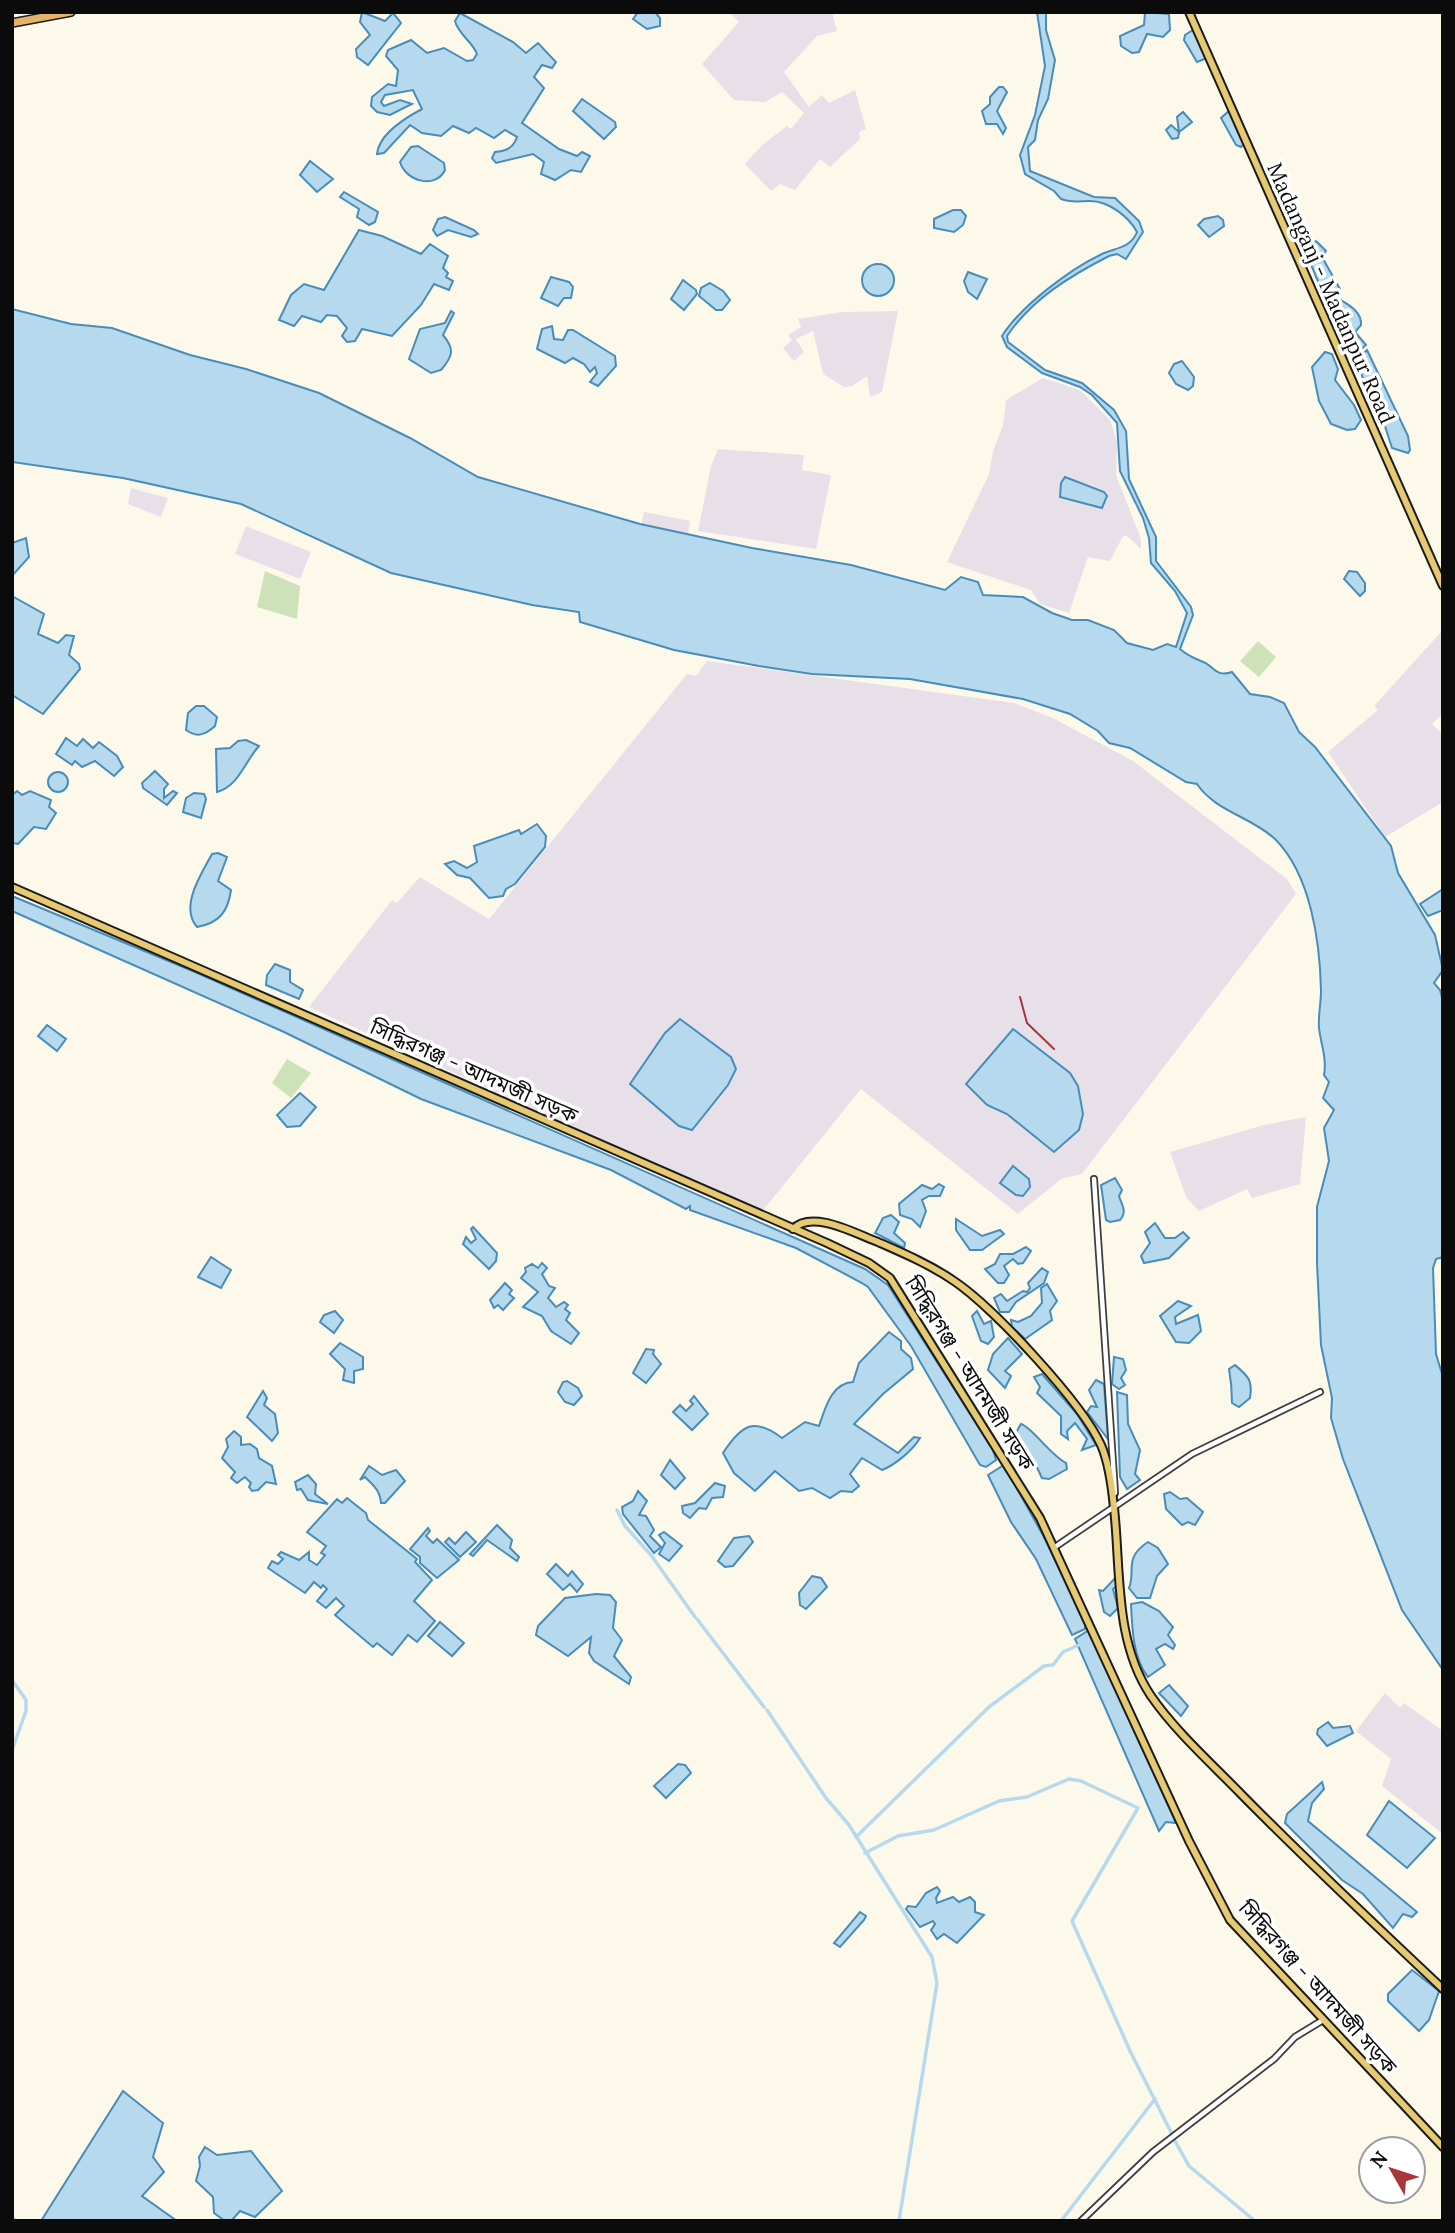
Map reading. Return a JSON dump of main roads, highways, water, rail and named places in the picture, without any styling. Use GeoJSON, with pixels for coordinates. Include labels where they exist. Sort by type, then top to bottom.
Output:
{"type":"FeatureCollection","features":[{"type":"Feature","properties":{"kind":"highway"},"geometry":{"type":"LineString","coordinates":[[12,21],[49,12]]}},
{"type":"Feature","properties":{"kind":"highway"},"geometry":{"type":"LineString","coordinates":[[12,21],[71,12]]}},
{"type":"Feature","properties":{"kind":"main road","name":"Madanganj - Madanpur Road"},"geometry":{"type":"LineString","coordinates":[[1189,12],[1443,586]]}},
{"type":"Feature","properties":{"kind":"main road","name":"সিদ্ধিরগঞ্জ - আদমজী সড়ক"},"geometry":{"type":"LineString","coordinates":[[12,887],[869,1262],[890,1278],[1055,1547],[1221,1906],[1242,1934],[1443,2147]]}},
{"type":"Feature","properties":{"kind":"main road"},"geometry":{"type":"LineString","coordinates":[[793,1229],[803,1221],[824,1223],[895,1249],[954,1281],[981,1304],[1042,1367],[1090,1425],[1104,1453],[1114,1508],[1124,1624],[1149,1693],[1180,1731],[1262,1815],[1443,1989]]}},
{"type":"Feature","properties":{"kind":"water"},"geometry":{"type":"Polygon","coordinates":[[[362,12],[385,21],[393,13],[401,23],[368,65],[357,57],[356,49],[370,35],[360,22],[362,12]]]}},
{"type":"Feature","properties":{"kind":"water"},"geometry":{"type":"Polygon","coordinates":[[[638,12],[655,12],[660,18],[660,26],[647,29],[633,19],[638,12]]]}},
{"type":"Feature","properties":{"kind":"water"},"geometry":{"type":"Polygon","coordinates":[[[1037,12],[1046,12],[1046,30],[1055,60],[1048,99],[1038,120],[1035,140],[1028,147],[1030,171],[1094,197],[1115,198],[1139,221],[1143,232],[1126,259],[1117,254],[1109,256],[1066,280],[1040,300],[1007,336],[1008,342],[1045,370],[1082,383],[1114,410],[1126,431],[1129,479],[1156,537],[1156,561],[1191,607],[1193,615],[1180,649],[1218,672],[1232,672],[1250,694],[1270,697],[1284,703],[1299,732],[1315,747],[1391,846],[1398,873],[1435,935],[1443,970],[1434,983],[1440,990],[1443,1001],[1443,1257],[1436,1259],[1433,1268],[1436,1354],[1443,1377],[1443,1670],[1402,1610],[1343,1459],[1331,1418],[1332,1398],[1321,1345],[1317,1207],[1329,1161],[1324,1128],[1334,1110],[1323,1098],[1329,1082],[1324,1075],[1319,1028],[1321,991],[1318,952],[1311,910],[1297,871],[1287,854],[1266,831],[1224,808],[1205,794],[1197,784],[1186,782],[1130,748],[1109,743],[1098,731],[1070,714],[1023,699],[910,679],[812,674],[674,650],[580,622],[579,612],[532,605],[391,573],[241,504],[123,478],[12,462],[12,309],[71,324],[112,328],[190,355],[246,369],[319,393],[410,438],[478,477],[640,524],[752,548],[851,565],[945,590],[961,577],[978,582],[983,595],[1023,597],[1052,613],[1072,620],[1088,620],[1114,630],[1127,643],[1153,650],[1167,644],[1176,647],[1187,613],[1175,591],[1151,563],[1149,538],[1143,518],[1120,471],[1117,423],[1092,395],[1080,387],[1042,373],[1007,347],[1002,336],[1010,324],[1047,289],[1089,261],[1127,244],[1137,232],[1124,216],[1111,207],[1097,202],[1061,199],[1054,191],[1025,174],[1020,155],[1035,115],[1045,66],[1037,12]]]}},
{"type":"Feature","properties":{"kind":"water"},"geometry":{"type":"Polygon","coordinates":[[[1145,12],[1169,14],[1170,30],[1163,37],[1147,34],[1139,52],[1132,53],[1121,46],[1120,36],[1144,25],[1145,12]]]}},
{"type":"Feature","properties":{"kind":"water"},"geometry":{"type":"Polygon","coordinates":[[[460,13],[513,42],[526,53],[538,43],[556,62],[552,68],[542,65],[534,77],[544,88],[522,123],[559,149],[577,156],[582,152],[590,156],[581,172],[571,170],[555,180],[541,174],[544,162],[533,154],[496,163],[492,158],[495,152],[508,149],[517,137],[505,130],[494,138],[476,128],[469,133],[453,126],[441,136],[422,133],[410,125],[384,153],[377,154],[388,133],[422,109],[413,90],[385,95],[381,102],[384,106],[400,100],[412,104],[390,115],[377,112],[371,106],[372,97],[388,84],[396,86],[398,70],[386,56],[388,50],[411,40],[427,53],[444,48],[467,61],[473,60],[477,54],[455,21],[460,13]]]}},
{"type":"Feature","properties":{"kind":"water"},"geometry":{"type":"Polygon","coordinates":[[[1193,30],[1207,58],[1197,62],[1184,40],[1185,35],[1193,30]]]}},
{"type":"Feature","properties":{"kind":"water"},"geometry":{"type":"Polygon","coordinates":[[[999,87],[1003,87],[1007,92],[997,111],[1006,128],[1003,134],[997,124],[986,124],[982,111],[990,104],[990,97],[999,87]]]}},
{"type":"Feature","properties":{"kind":"water"},"geometry":{"type":"Polygon","coordinates":[[[582,99],[615,122],[616,127],[604,139],[573,111],[582,99]]]}},
{"type":"Feature","properties":{"kind":"water"},"geometry":{"type":"Polygon","coordinates":[[[1230,110],[1245,142],[1241,147],[1236,145],[1221,118],[1230,110]]]}},
{"type":"Feature","properties":{"kind":"water"},"geometry":{"type":"Polygon","coordinates":[[[1183,112],[1192,122],[1179,132],[1177,117],[1183,112]]]}},
{"type":"Feature","properties":{"kind":"water"},"geometry":{"type":"Polygon","coordinates":[[[1171,125],[1179,132],[1178,138],[1172,139],[1166,130],[1171,125]]]}},
{"type":"Feature","properties":{"kind":"water"},"geometry":{"type":"Polygon","coordinates":[[[418,146],[444,163],[445,170],[435,180],[421,181],[403,169],[400,162],[411,147],[418,146]]]}},
{"type":"Feature","properties":{"kind":"water"},"geometry":{"type":"Polygon","coordinates":[[[310,161],[333,179],[317,192],[300,175],[310,161]]]}},
{"type":"Feature","properties":{"kind":"water"},"geometry":{"type":"Polygon","coordinates":[[[344,192],[378,212],[375,222],[369,225],[357,217],[359,209],[340,197],[344,192]]]}},
{"type":"Feature","properties":{"kind":"water"},"geometry":{"type":"Polygon","coordinates":[[[953,210],[961,210],[966,216],[963,225],[954,232],[934,228],[934,219],[953,210]]]}},
{"type":"Feature","properties":{"kind":"water"},"geometry":{"type":"Polygon","coordinates":[[[1218,216],[1223,220],[1224,226],[1209,237],[1198,225],[1204,219],[1218,216]]]}},
{"type":"Feature","properties":{"kind":"water"},"geometry":{"type":"Polygon","coordinates":[[[445,217],[478,234],[471,237],[448,230],[437,236],[433,230],[438,219],[445,217]]]}},
{"type":"Feature","properties":{"kind":"water"},"geometry":{"type":"Polygon","coordinates":[[[359,230],[382,236],[421,254],[430,244],[448,256],[443,268],[448,273],[446,277],[453,281],[449,290],[434,284],[421,305],[392,336],[362,329],[355,341],[347,342],[342,336],[347,328],[337,316],[327,315],[321,322],[302,316],[294,326],[279,320],[291,295],[304,284],[324,290],[359,230]]]}},
{"type":"Feature","properties":{"kind":"water"},"geometry":{"type":"Polygon","coordinates":[[[1316,241],[1326,251],[1322,257],[1340,289],[1328,298],[1324,296],[1305,250],[1316,241]]]}},
{"type":"Feature","properties":{"kind":"water"},"geometry":{"type":"Polygon","coordinates":[[[878,264],[889,269],[894,280],[889,291],[878,296],[867,291],[862,280],[867,269],[878,264]]]}},
{"type":"Feature","properties":{"kind":"water"},"geometry":{"type":"Polygon","coordinates":[[[968,272],[987,279],[977,299],[968,292],[964,281],[968,272]]]}},
{"type":"Feature","properties":{"kind":"water"},"geometry":{"type":"Polygon","coordinates":[[[551,277],[569,282],[573,287],[571,298],[564,298],[558,306],[541,298],[551,277]]]}},
{"type":"Feature","properties":{"kind":"water"},"geometry":{"type":"Polygon","coordinates":[[[683,280],[696,290],[697,294],[684,310],[671,299],[683,280]]]}},
{"type":"Feature","properties":{"kind":"water"},"geometry":{"type":"Polygon","coordinates":[[[710,283],[723,291],[730,300],[722,310],[716,310],[699,296],[701,288],[710,283]]]}},
{"type":"Feature","properties":{"kind":"water"},"geometry":{"type":"Polygon","coordinates":[[[1339,299],[1354,309],[1361,320],[1361,325],[1355,332],[1366,345],[1358,352],[1342,341],[1341,325],[1332,307],[1339,299]]]}},
{"type":"Feature","properties":{"kind":"water"},"geometry":{"type":"Polygon","coordinates":[[[451,311],[454,313],[443,335],[451,349],[450,356],[441,370],[431,373],[409,359],[420,329],[445,323],[451,311]]]}},
{"type":"Feature","properties":{"kind":"water"},"geometry":{"type":"Polygon","coordinates":[[[552,326],[554,339],[563,340],[568,330],[573,330],[615,356],[616,366],[598,386],[590,382],[597,373],[595,367],[590,372],[584,364],[573,358],[565,363],[537,349],[542,329],[552,326]]]}},
{"type":"Feature","properties":{"kind":"water"},"geometry":{"type":"Polygon","coordinates":[[[1367,350],[1408,436],[1408,453],[1392,448],[1381,414],[1367,392],[1355,362],[1367,350]]]}},
{"type":"Feature","properties":{"kind":"water"},"geometry":{"type":"Polygon","coordinates":[[[1325,352],[1332,354],[1338,369],[1335,380],[1354,405],[1361,420],[1355,429],[1347,430],[1331,424],[1319,401],[1312,367],[1325,352]]]}},
{"type":"Feature","properties":{"kind":"water"},"geometry":{"type":"Polygon","coordinates":[[[1182,361],[1194,377],[1193,386],[1188,390],[1176,384],[1169,373],[1174,364],[1182,361]]]}},
{"type":"Feature","properties":{"kind":"water"},"geometry":{"type":"Polygon","coordinates":[[[1065,477],[1104,492],[1107,496],[1102,508],[1060,497],[1061,483],[1065,477]]]}},
{"type":"Feature","properties":{"kind":"water"},"geometry":{"type":"Polygon","coordinates":[[[26,538],[29,557],[12,576],[12,543],[26,538]]]}},
{"type":"Feature","properties":{"kind":"water"},"geometry":{"type":"Polygon","coordinates":[[[1349,571],[1357,572],[1365,583],[1365,591],[1360,596],[1344,579],[1349,571]]]}},
{"type":"Feature","properties":{"kind":"water"},"geometry":{"type":"Polygon","coordinates":[[[12,596],[44,614],[38,634],[58,643],[66,635],[74,636],[69,655],[79,664],[80,669],[43,714],[12,695],[12,596]]]}},
{"type":"Feature","properties":{"kind":"water"},"geometry":{"type":"Polygon","coordinates":[[[196,706],[204,706],[217,717],[215,726],[208,732],[194,734],[186,730],[188,713],[196,706]]]}},
{"type":"Feature","properties":{"kind":"water"},"geometry":{"type":"Polygon","coordinates":[[[66,738],[77,746],[83,739],[93,748],[99,742],[117,756],[123,767],[114,776],[95,761],[82,767],[75,761],[72,765],[56,754],[66,738]]]}},
{"type":"Feature","properties":{"kind":"water"},"geometry":{"type":"Polygon","coordinates":[[[246,740],[259,746],[236,779],[217,792],[216,749],[230,748],[238,741],[246,740]]]}},
{"type":"Feature","properties":{"kind":"water"},"geometry":{"type":"Polygon","coordinates":[[[155,771],[168,784],[164,789],[164,798],[173,791],[177,793],[167,805],[143,788],[142,783],[155,771]]]}},
{"type":"Feature","properties":{"kind":"water"},"geometry":{"type":"Polygon","coordinates":[[[58,772],[65,775],[68,782],[65,789],[58,792],[51,789],[48,782],[51,775],[58,772]]]}},
{"type":"Feature","properties":{"kind":"water"},"geometry":{"type":"Polygon","coordinates":[[[17,791],[22,795],[30,791],[51,800],[49,807],[56,813],[46,829],[34,827],[18,844],[12,843],[12,795],[17,791]]]}},
{"type":"Feature","properties":{"kind":"water"},"geometry":{"type":"Polygon","coordinates":[[[194,793],[204,794],[206,799],[201,818],[183,812],[186,798],[194,793]]]}},
{"type":"Feature","properties":{"kind":"water"},"geometry":{"type":"Polygon","coordinates":[[[537,824],[546,836],[545,847],[515,884],[506,889],[503,896],[489,898],[470,878],[457,875],[445,864],[454,861],[467,868],[477,862],[474,846],[519,830],[521,834],[537,824]]]}},
{"type":"Feature","properties":{"kind":"water"},"geometry":{"type":"Polygon","coordinates":[[[218,853],[227,857],[218,881],[231,890],[230,898],[217,919],[197,927],[192,919],[191,900],[212,854],[218,853]]]}},
{"type":"Feature","properties":{"kind":"water"},"geometry":{"type":"Polygon","coordinates":[[[1443,889],[1443,910],[1428,916],[1420,904],[1443,889]]]}},
{"type":"Feature","properties":{"kind":"water"},"geometry":{"type":"Polygon","coordinates":[[[12,896],[195,972],[865,1269],[888,1285],[993,1450],[996,1460],[986,1467],[980,1465],[911,1346],[868,1287],[862,1283],[796,1248],[690,1210],[690,1206],[686,1209],[611,1170],[421,1099],[284,1032],[12,911],[12,896]]]}},
{"type":"Feature","properties":{"kind":"water"},"geometry":{"type":"Polygon","coordinates":[[[275,964],[290,970],[290,982],[303,990],[299,999],[266,985],[267,975],[275,964]]]}},
{"type":"Feature","properties":{"kind":"water"},"geometry":{"type":"Polygon","coordinates":[[[680,1019],[731,1057],[736,1069],[728,1085],[692,1130],[679,1126],[630,1084],[665,1033],[680,1019]]]}},
{"type":"Feature","properties":{"kind":"water"},"geometry":{"type":"Polygon","coordinates":[[[47,1025],[66,1039],[57,1051],[38,1036],[47,1025]]]}},
{"type":"Feature","properties":{"kind":"water"},"geometry":{"type":"Polygon","coordinates":[[[1013,1029],[1070,1073],[1078,1086],[1083,1114],[1079,1130],[1054,1152],[1007,1114],[987,1105],[966,1084],[1013,1029]]]}},
{"type":"Feature","properties":{"kind":"water"},"geometry":{"type":"Polygon","coordinates":[[[300,1093],[316,1107],[300,1126],[287,1127],[277,1115],[300,1093]]]}},
{"type":"Feature","properties":{"kind":"water"},"geometry":{"type":"Polygon","coordinates":[[[1013,1166],[1029,1179],[1030,1187],[1023,1196],[1016,1195],[1000,1183],[1013,1166]]]}},
{"type":"Feature","properties":{"kind":"water"},"geometry":{"type":"Polygon","coordinates":[[[1115,1178],[1122,1190],[1119,1196],[1124,1214],[1120,1220],[1110,1222],[1106,1220],[1101,1185],[1115,1178]]]}},
{"type":"Feature","properties":{"kind":"water"},"geometry":{"type":"Polygon","coordinates":[[[939,1184],[944,1187],[940,1196],[929,1196],[922,1200],[926,1211],[920,1227],[912,1219],[900,1215],[899,1204],[922,1185],[932,1189],[939,1184]]]}},
{"type":"Feature","properties":{"kind":"water"},"geometry":{"type":"Polygon","coordinates":[[[891,1215],[899,1222],[894,1233],[905,1243],[904,1248],[875,1233],[883,1218],[891,1215]]]}},
{"type":"Feature","properties":{"kind":"water"},"geometry":{"type":"Polygon","coordinates":[[[956,1219],[982,1236],[1000,1230],[1004,1234],[982,1250],[970,1250],[956,1230],[956,1219]]]}},
{"type":"Feature","properties":{"kind":"water"},"geometry":{"type":"Polygon","coordinates":[[[1155,1223],[1165,1238],[1175,1238],[1183,1232],[1189,1238],[1169,1258],[1144,1263],[1141,1256],[1150,1243],[1145,1232],[1155,1223]]]}},
{"type":"Feature","properties":{"kind":"water"},"geometry":{"type":"Polygon","coordinates":[[[473,1227],[497,1253],[496,1261],[489,1269],[463,1244],[466,1237],[471,1243],[476,1239],[471,1229],[473,1227]]]}},
{"type":"Feature","properties":{"kind":"water"},"geometry":{"type":"Polygon","coordinates":[[[1026,1247],[1031,1251],[1023,1263],[1018,1264],[1013,1259],[1004,1266],[1009,1275],[1004,1283],[998,1283],[985,1269],[995,1264],[1000,1254],[1013,1254],[1026,1247]]]}},
{"type":"Feature","properties":{"kind":"water"},"geometry":{"type":"Polygon","coordinates":[[[211,1257],[231,1270],[221,1288],[198,1277],[211,1257]]]}},
{"type":"Feature","properties":{"kind":"water"},"geometry":{"type":"Polygon","coordinates":[[[542,1263],[547,1268],[542,1274],[549,1286],[555,1288],[548,1298],[556,1307],[564,1302],[568,1305],[565,1309],[570,1313],[566,1320],[579,1333],[571,1344],[551,1331],[542,1316],[523,1307],[538,1292],[521,1278],[526,1272],[525,1268],[532,1264],[538,1268],[542,1263]]]}},
{"type":"Feature","properties":{"kind":"water"},"geometry":{"type":"Polygon","coordinates":[[[1042,1268],[1048,1272],[1044,1283],[1016,1302],[1009,1312],[1000,1312],[994,1298],[1001,1294],[1007,1301],[1023,1291],[1027,1292],[1030,1288],[1028,1283],[1042,1268]]]}},
{"type":"Feature","properties":{"kind":"water"},"geometry":{"type":"Polygon","coordinates":[[[505,1283],[512,1290],[509,1294],[514,1298],[503,1310],[498,1305],[494,1308],[490,1300],[505,1283]]]}},
{"type":"Feature","properties":{"kind":"water"},"geometry":{"type":"Polygon","coordinates":[[[1047,1284],[1057,1301],[1050,1311],[1052,1320],[1025,1339],[1012,1327],[1011,1320],[1018,1322],[1031,1316],[1042,1303],[1041,1288],[1047,1284]]]}},
{"type":"Feature","properties":{"kind":"water"},"geometry":{"type":"Polygon","coordinates":[[[1178,1301],[1191,1306],[1175,1317],[1176,1324],[1198,1315],[1201,1331],[1189,1343],[1176,1342],[1160,1316],[1178,1301]]]}},
{"type":"Feature","properties":{"kind":"water"},"geometry":{"type":"Polygon","coordinates":[[[335,1311],[343,1320],[334,1333],[320,1322],[324,1315],[335,1311]]]}},
{"type":"Feature","properties":{"kind":"water"},"geometry":{"type":"Polygon","coordinates":[[[977,1311],[984,1324],[991,1321],[994,1337],[988,1344],[981,1341],[972,1316],[977,1311]]]}},
{"type":"Feature","properties":{"kind":"water"},"geometry":{"type":"Polygon","coordinates":[[[889,1332],[901,1341],[901,1349],[911,1358],[913,1369],[883,1394],[854,1424],[898,1453],[914,1437],[920,1438],[908,1452],[882,1470],[862,1458],[850,1474],[859,1486],[852,1492],[841,1491],[830,1498],[812,1488],[799,1491],[775,1471],[755,1491],[734,1473],[723,1453],[736,1435],[756,1426],[764,1427],[782,1438],[805,1422],[819,1426],[834,1392],[845,1383],[853,1382],[859,1363],[889,1332]]]}},
{"type":"Feature","properties":{"kind":"water"},"geometry":{"type":"Polygon","coordinates":[[[1008,1338],[1022,1354],[1005,1371],[1011,1376],[1005,1388],[988,1370],[993,1354],[1008,1338]]]}},
{"type":"Feature","properties":{"kind":"water"},"geometry":{"type":"Polygon","coordinates":[[[340,1343],[363,1357],[363,1369],[354,1371],[354,1383],[343,1380],[345,1369],[330,1354],[340,1343]]]}},
{"type":"Feature","properties":{"kind":"water"},"geometry":{"type":"Polygon","coordinates":[[[646,1349],[654,1350],[653,1354],[661,1364],[646,1383],[633,1373],[646,1349]]]}},
{"type":"Feature","properties":{"kind":"water"},"geometry":{"type":"Polygon","coordinates":[[[1114,1357],[1123,1359],[1126,1370],[1121,1378],[1125,1385],[1119,1389],[1112,1384],[1114,1357]]]}},
{"type":"Feature","properties":{"kind":"water"},"geometry":{"type":"Polygon","coordinates":[[[1235,1365],[1246,1376],[1251,1387],[1250,1398],[1239,1407],[1232,1403],[1229,1369],[1235,1365]]]}},
{"type":"Feature","properties":{"kind":"water"},"geometry":{"type":"Polygon","coordinates":[[[1042,1374],[1077,1414],[1096,1445],[1082,1450],[1087,1439],[1075,1423],[1067,1431],[1068,1439],[1061,1434],[1061,1416],[1037,1393],[1040,1387],[1034,1377],[1042,1374]]]}},
{"type":"Feature","properties":{"kind":"water"},"geometry":{"type":"Polygon","coordinates":[[[1096,1380],[1104,1384],[1108,1439],[1087,1412],[1091,1406],[1097,1407],[1089,1390],[1096,1380]]]}},
{"type":"Feature","properties":{"kind":"water"},"geometry":{"type":"Polygon","coordinates":[[[567,1381],[578,1388],[582,1396],[574,1405],[565,1402],[558,1392],[563,1382],[567,1381]]]}},
{"type":"Feature","properties":{"kind":"water"},"geometry":{"type":"Polygon","coordinates":[[[263,1391],[267,1398],[264,1405],[275,1414],[278,1433],[272,1441],[247,1417],[263,1391]]]}},
{"type":"Feature","properties":{"kind":"water"},"geometry":{"type":"Polygon","coordinates":[[[1117,1392],[1127,1395],[1128,1424],[1140,1450],[1135,1474],[1140,1480],[1127,1489],[1120,1477],[1117,1392]]]}},
{"type":"Feature","properties":{"kind":"water"},"geometry":{"type":"Polygon","coordinates":[[[694,1396],[708,1414],[692,1430],[673,1412],[680,1405],[686,1411],[693,1404],[690,1401],[694,1396]]]}},
{"type":"Feature","properties":{"kind":"water"},"geometry":{"type":"Polygon","coordinates":[[[1021,1424],[1066,1463],[1067,1469],[1049,1479],[1042,1478],[1033,1459],[1014,1436],[1021,1424]]]}},
{"type":"Feature","properties":{"kind":"water"},"geometry":{"type":"Polygon","coordinates":[[[234,1431],[241,1437],[241,1445],[250,1444],[257,1449],[259,1458],[272,1466],[276,1484],[266,1482],[258,1490],[252,1491],[249,1487],[251,1483],[245,1477],[237,1483],[231,1478],[235,1472],[222,1458],[228,1447],[226,1439],[234,1431]]]}},
{"type":"Feature","properties":{"kind":"water"},"geometry":{"type":"Polygon","coordinates":[[[670,1460],[685,1478],[675,1489],[661,1475],[670,1460]]]}},
{"type":"Feature","properties":{"kind":"water"},"geometry":{"type":"Polygon","coordinates":[[[1004,1465],[1045,1539],[1085,1624],[1085,1629],[1072,1635],[1036,1559],[1011,1522],[988,1475],[1004,1465]]]}},
{"type":"Feature","properties":{"kind":"water"},"geometry":{"type":"Polygon","coordinates":[[[369,1466],[382,1475],[396,1470],[405,1481],[385,1503],[381,1503],[378,1491],[365,1477],[360,1480],[369,1466]]]}},
{"type":"Feature","properties":{"kind":"water"},"geometry":{"type":"Polygon","coordinates":[[[308,1475],[316,1484],[315,1494],[328,1504],[308,1500],[301,1489],[297,1490],[295,1482],[308,1475]]]}},
{"type":"Feature","properties":{"kind":"water"},"geometry":{"type":"Polygon","coordinates":[[[715,1483],[725,1486],[723,1497],[712,1498],[706,1509],[699,1508],[690,1518],[683,1513],[682,1506],[695,1503],[715,1483]]]}},
{"type":"Feature","properties":{"kind":"water"},"geometry":{"type":"Polygon","coordinates":[[[638,1491],[647,1501],[639,1515],[646,1516],[654,1530],[650,1536],[661,1547],[654,1553],[623,1514],[622,1507],[633,1501],[638,1491]]]}},
{"type":"Feature","properties":{"kind":"water"},"geometry":{"type":"Polygon","coordinates":[[[1170,1492],[1180,1499],[1187,1498],[1203,1512],[1195,1525],[1188,1522],[1182,1525],[1166,1509],[1164,1494],[1170,1492]]]}},
{"type":"Feature","properties":{"kind":"water"},"geometry":{"type":"Polygon","coordinates":[[[347,1498],[366,1513],[368,1520],[417,1559],[415,1562],[432,1580],[414,1601],[435,1621],[417,1642],[408,1635],[392,1655],[377,1643],[373,1647],[335,1615],[344,1606],[336,1598],[326,1608],[317,1601],[327,1589],[323,1585],[321,1588],[314,1582],[305,1593],[268,1568],[272,1561],[278,1564],[283,1559],[278,1555],[281,1552],[299,1560],[309,1552],[309,1560],[317,1565],[325,1555],[321,1553],[326,1546],[307,1532],[337,1499],[342,1503],[347,1498]]]}},
{"type":"Feature","properties":{"kind":"water"},"geometry":{"type":"Polygon","coordinates":[[[497,1525],[512,1540],[510,1548],[519,1557],[517,1561],[487,1540],[473,1556],[470,1554],[497,1525]]]}},
{"type":"Feature","properties":{"kind":"water"},"geometry":{"type":"Polygon","coordinates":[[[428,1528],[430,1531],[426,1536],[433,1543],[437,1539],[459,1560],[437,1578],[420,1563],[420,1557],[410,1549],[428,1528]]]}},
{"type":"Feature","properties":{"kind":"water"},"geometry":{"type":"Polygon","coordinates":[[[466,1532],[476,1542],[460,1557],[445,1542],[449,1538],[455,1544],[466,1532]]]}},
{"type":"Feature","properties":{"kind":"water"},"geometry":{"type":"Polygon","coordinates":[[[664,1532],[682,1546],[669,1561],[659,1554],[665,1543],[659,1535],[664,1532]]]}},
{"type":"Feature","properties":{"kind":"water"},"geometry":{"type":"Polygon","coordinates":[[[749,1536],[753,1542],[733,1566],[725,1567],[718,1561],[734,1538],[749,1536]]]}},
{"type":"Feature","properties":{"kind":"water"},"geometry":{"type":"Polygon","coordinates":[[[1148,1542],[1158,1548],[1168,1564],[1157,1576],[1150,1598],[1137,1598],[1129,1588],[1133,1559],[1148,1542]]]}},
{"type":"Feature","properties":{"kind":"water"},"geometry":{"type":"Polygon","coordinates":[[[556,1564],[568,1576],[572,1571],[583,1584],[577,1592],[570,1584],[563,1590],[547,1574],[556,1564]]]}},
{"type":"Feature","properties":{"kind":"water"},"geometry":{"type":"Polygon","coordinates":[[[1118,1575],[1119,1584],[1113,1589],[1118,1608],[1110,1616],[1104,1612],[1099,1590],[1103,1591],[1118,1575]]]}},
{"type":"Feature","properties":{"kind":"water"},"geometry":{"type":"Polygon","coordinates":[[[812,1576],[821,1578],[827,1587],[806,1609],[800,1605],[799,1593],[812,1576]]]}},
{"type":"Feature","properties":{"kind":"water"},"geometry":{"type":"Polygon","coordinates":[[[610,1595],[616,1602],[613,1628],[622,1640],[614,1656],[631,1677],[629,1684],[594,1661],[589,1653],[591,1637],[568,1656],[536,1635],[538,1626],[565,1598],[610,1595]]]}},
{"type":"Feature","properties":{"kind":"water"},"geometry":{"type":"Polygon","coordinates":[[[1142,1602],[1159,1611],[1173,1627],[1168,1635],[1175,1645],[1173,1649],[1165,1644],[1156,1649],[1165,1665],[1148,1677],[1136,1652],[1132,1623],[1131,1604],[1142,1602]]]}},
{"type":"Feature","properties":{"kind":"water"},"geometry":{"type":"Polygon","coordinates":[[[440,1622],[464,1643],[452,1656],[428,1636],[440,1622]]]}},
{"type":"Feature","properties":{"kind":"water"},"geometry":{"type":"Polygon","coordinates":[[[1089,1630],[1176,1823],[1166,1822],[1159,1831],[1075,1639],[1089,1630]]]}},
{"type":"Feature","properties":{"kind":"water"},"geometry":{"type":"Polygon","coordinates":[[[1169,1685],[1188,1706],[1181,1716],[1159,1693],[1169,1685]]]}},
{"type":"Feature","properties":{"kind":"water"},"geometry":{"type":"Polygon","coordinates":[[[1328,1722],[1333,1728],[1350,1726],[1353,1733],[1327,1746],[1317,1734],[1318,1729],[1328,1722]]]}},
{"type":"Feature","properties":{"kind":"water"},"geometry":{"type":"Polygon","coordinates":[[[678,1764],[685,1765],[691,1773],[666,1798],[654,1786],[678,1764]]]}},
{"type":"Feature","properties":{"kind":"water"},"geometry":{"type":"Polygon","coordinates":[[[1322,1782],[1324,1789],[1312,1803],[1308,1821],[1417,1912],[1412,1917],[1403,1914],[1393,1928],[1363,1894],[1342,1880],[1285,1823],[1287,1814],[1322,1782]]]}},
{"type":"Feature","properties":{"kind":"water"},"geometry":{"type":"Polygon","coordinates":[[[1389,1801],[1435,1838],[1407,1868],[1367,1835],[1389,1801]]]}},
{"type":"Feature","properties":{"kind":"water"},"geometry":{"type":"Polygon","coordinates":[[[937,1887],[940,1891],[936,1898],[937,1903],[953,1897],[959,1902],[970,1897],[975,1902],[975,1912],[984,1915],[957,1943],[944,1934],[937,1939],[931,1930],[935,1924],[933,1921],[920,1927],[906,1909],[908,1906],[916,1907],[926,1893],[937,1887]]]}},
{"type":"Feature","properties":{"kind":"water"},"geometry":{"type":"Polygon","coordinates":[[[860,1912],[866,1916],[864,1920],[840,1947],[834,1943],[860,1912]]]}},
{"type":"Feature","properties":{"kind":"water"},"geometry":{"type":"Polygon","coordinates":[[[1412,1970],[1439,1991],[1429,2020],[1419,2031],[1388,2001],[1388,1994],[1412,1970]]]}},
{"type":"Feature","properties":{"kind":"water"},"geometry":{"type":"Polygon","coordinates":[[[123,2091],[163,2123],[153,2157],[164,2172],[142,2196],[177,2221],[41,2221],[123,2091]]]}},
{"type":"Feature","properties":{"kind":"water"},"geometry":{"type":"Polygon","coordinates":[[[205,2147],[217,2155],[251,2151],[282,2191],[255,2217],[240,2211],[232,2220],[225,2221],[214,2213],[213,2197],[196,2181],[200,2166],[199,2157],[205,2147]]]}},
{"type":"Feature","properties":{"kind":"waterway"},"geometry":{"type":"LineString","coordinates":[[617,1510],[625,1526],[651,1555],[695,1617]]}},
{"type":"Feature","properties":{"kind":"waterway"},"geometry":{"type":"LineString","coordinates":[[697,1619],[764,1707]]}},
{"type":"Feature","properties":{"kind":"waterway"},"geometry":{"type":"LineString","coordinates":[[856,1837],[989,1707],[1044,1666],[1053,1665],[1063,1652],[1079,1645]]}},
{"type":"Feature","properties":{"kind":"waterway"},"geometry":{"type":"LineString","coordinates":[[12,1680],[26,1700],[26,1711],[12,1750]]}},
{"type":"Feature","properties":{"kind":"waterway"},"geometry":{"type":"LineString","coordinates":[[767,1710],[826,1798],[849,1825],[932,1957],[937,1983],[899,2221]]}},
{"type":"Feature","properties":{"kind":"waterway"},"geometry":{"type":"LineString","coordinates":[[865,1853],[898,1836],[934,1830],[999,1801],[1027,1797],[1069,1779],[1081,1781],[1138,1808],[1072,1921],[1131,2053],[1172,2134]]}},
{"type":"Feature","properties":{"kind":"waterway"},"geometry":{"type":"LineString","coordinates":[[1061,2221],[1155,2099]]}},
{"type":"Feature","properties":{"kind":"waterway"},"geometry":{"type":"LineString","coordinates":[[1175,2141],[1189,2166],[1255,2221]]}},
{"type":"Feature","properties":{"kind":"waterway"},"geometry":{"type":"LineString","coordinates":[[12,2218],[17,2221]]}},
{"type":"Feature","properties":{"kind":"railway"},"geometry":{"type":"LineString","coordinates":[[1020,997],[1027,1023],[1054,1049]]}}]}
